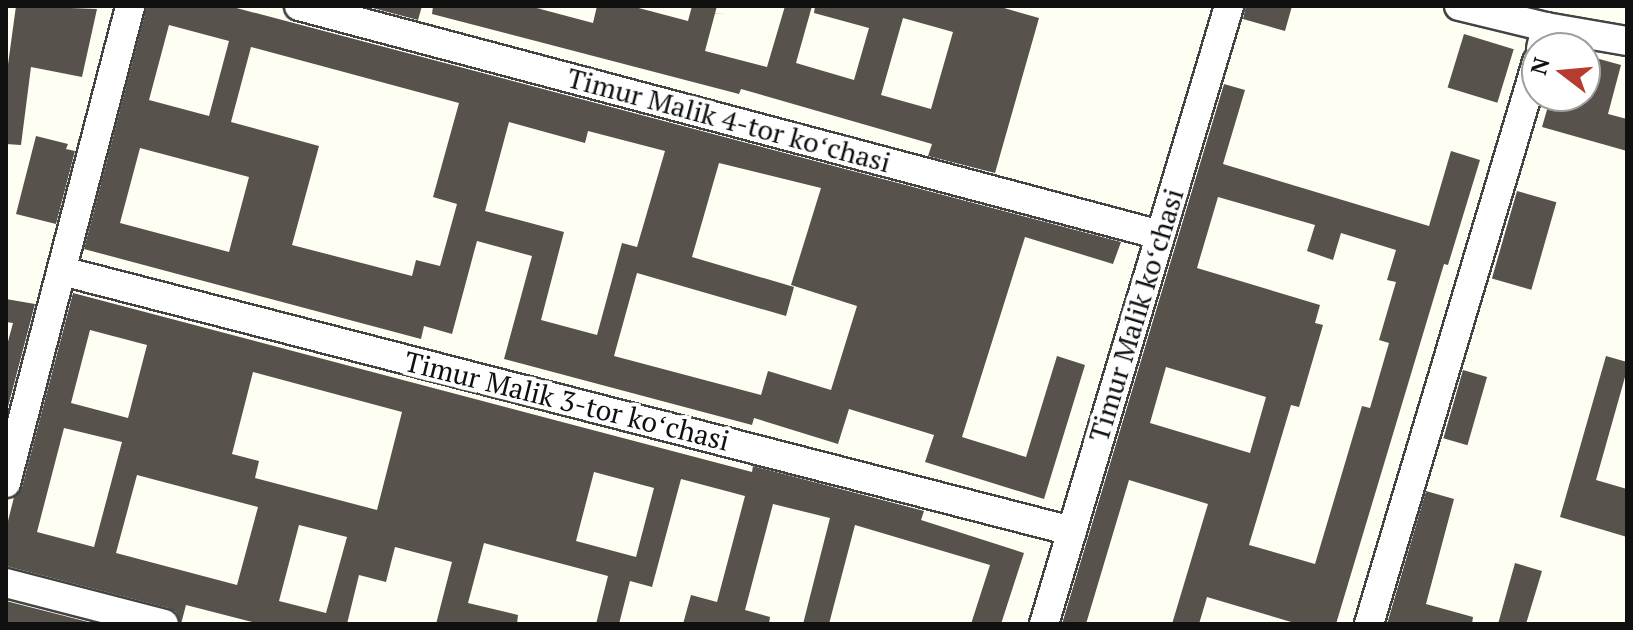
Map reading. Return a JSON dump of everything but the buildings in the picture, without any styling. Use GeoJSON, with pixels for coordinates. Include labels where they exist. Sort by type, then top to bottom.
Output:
{"type":"FeatureCollection","features":[{"type":"Feature","properties":{"kind":"street"},"geometry":{"type":"LineString","coordinates":[[6,483],[130,6]]}},
{"type":"Feature","properties":{"kind":"street","name":"Timur Malik 4-tor koʻchasi"},"geometry":{"type":"LineString","coordinates":[[299,6],[1160,235]]}},
{"type":"Feature","properties":{"kind":"street","name":"Timur Malik koʻchasi"},"geometry":{"type":"LineString","coordinates":[[1044,624],[1229,6]]}},
{"type":"Feature","properties":{"kind":"street"},"geometry":{"type":"LineString","coordinates":[[1459,6],[1492,10],[1533,32]]}},
{"type":"Feature","properties":{"kind":"street"},"geometry":{"type":"LineString","coordinates":[[1601,40],[1627,41]]}},
{"type":"Feature","properties":{"kind":"street"},"geometry":{"type":"LineString","coordinates":[[1369,624],[1522,112]]}},
{"type":"Feature","properties":{"kind":"street","name":"Timur Malik 3-tor koʻchasi"},"geometry":{"type":"LineString","coordinates":[[62,271],[1072,531]]}},
{"type":"Feature","properties":{"kind":"street"},"geometry":{"type":"LineString","coordinates":[[6,583],[164,624]]}}]}
